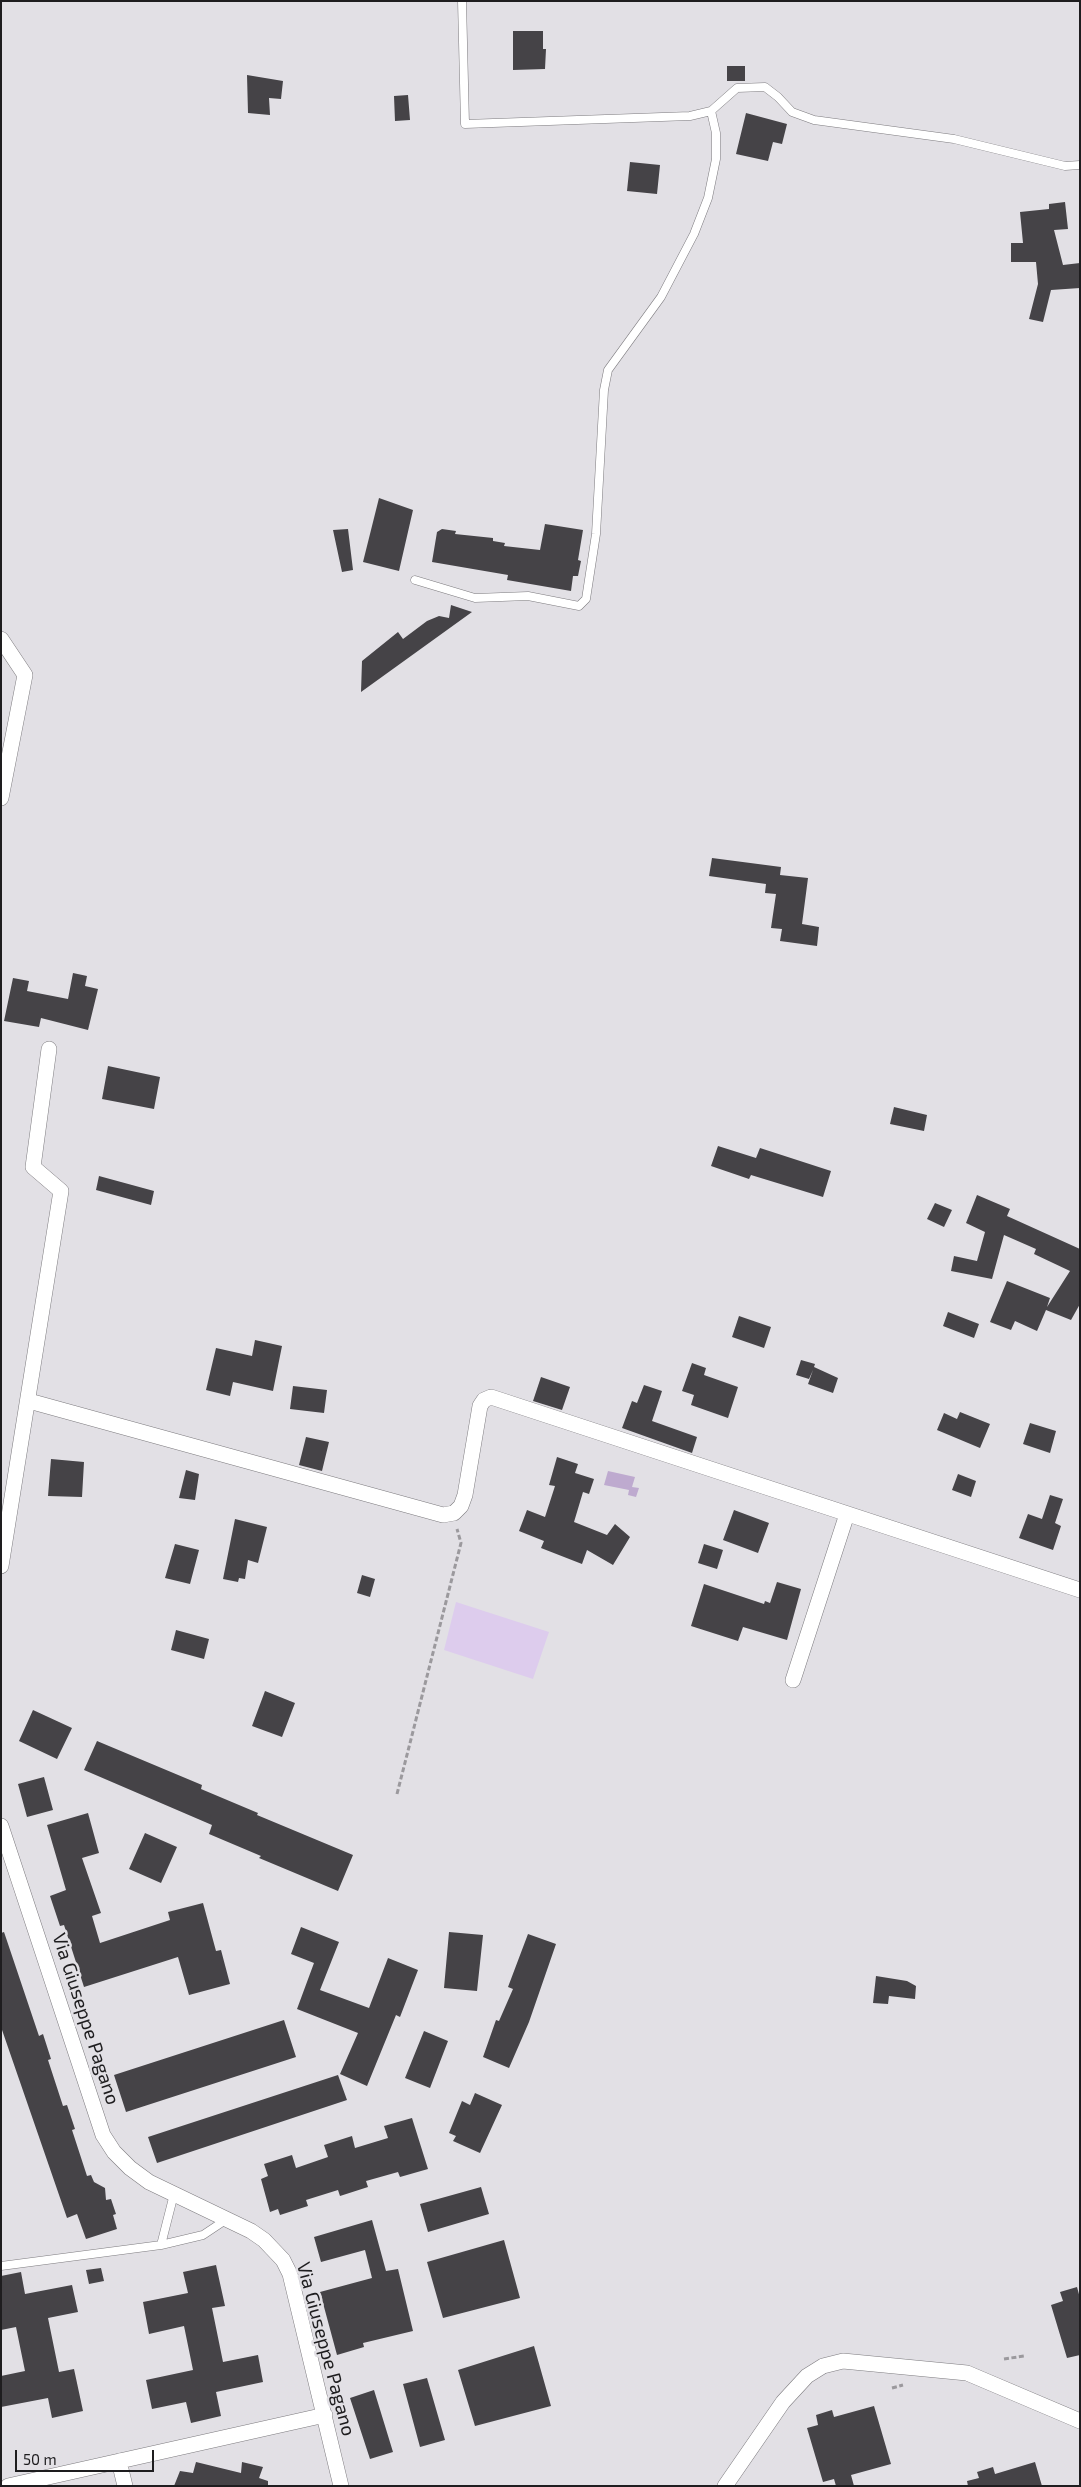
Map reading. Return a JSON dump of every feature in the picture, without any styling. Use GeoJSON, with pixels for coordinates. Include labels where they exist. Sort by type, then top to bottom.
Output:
{"type":"FeatureCollection","features":[{"type":"Feature","properties":{"kind":"street"},"geometry":{"type":"LineString","coordinates":[[1,639],[25,675],[1,798]]}},
{"type":"Feature","properties":{"kind":"street"},"geometry":{"type":"LineString","coordinates":[[1,1566],[29,1401],[61,1192],[33,1167],[49,1049]]}},
{"type":"Feature","properties":{"kind":"street"},"geometry":{"type":"LineString","coordinates":[[29,1401],[443,1515],[454,1513],[461,1506],[465,1495],[480,1406],[484,1400],[491,1397],[1080,1590]]}},
{"type":"Feature","properties":{"kind":"street"},"geometry":{"type":"LineString","coordinates":[[793,1680],[848,1514]]}},
{"type":"Feature","properties":{"kind":"street","name":"Via Giuseppe Pagano"},"geometry":{"type":"LineString","coordinates":[[1,1826],[103,2135],[114,2152],[130,2168],[149,2182],[227,2219],[264,2240],[283,2260],[290,2274],[341,2486]]}},
{"type":"Feature","properties":{"kind":"street"},"geometry":{"type":"LineString","coordinates":[[724,2486],[783,2402],[807,2376],[823,2366],[842,2361],[967,2373],[1080,2421]]}},
{"type":"Feature","properties":{"kind":"street"},"geometry":{"type":"LineString","coordinates":[[8,2486],[325,2415]]}},
{"type":"Feature","properties":{"kind":"street"},"geometry":{"type":"LineString","coordinates":[[119,2461],[125,2486]]}},
{"type":"Feature","properties":{"kind":"lane"},"geometry":{"type":"LineString","coordinates":[[462,1],[464,124],[690,116],[711,111],[737,88],[765,87],[792,112],[814,120],[954,139],[1065,166],[1080,165]]}},
{"type":"Feature","properties":{"kind":"lane"},"geometry":{"type":"LineString","coordinates":[[415,580],[475,598],[528,596],[579,606],[586,599],[596,534],[604,390],[608,370],[661,297],[694,234],[708,198],[716,159],[716,133],[711,111]]}},
{"type":"Feature","properties":{"kind":"lane"},"geometry":{"type":"LineString","coordinates":[[161,2246],[174,2194]]}},
{"type":"Feature","properties":{"kind":"lane"},"geometry":{"type":"LineString","coordinates":[[1,2266],[161,2246],[203,2235],[227,2219]]}},
{"type":"Feature","properties":{"kind":"path"},"geometry":{"type":"LineString","coordinates":[[397,1794],[461,1543],[454,1513]]}},
{"type":"Feature","properties":{"kind":"path"},"geometry":{"type":"LineString","coordinates":[[1004,2359],[1024,2356]]}},
{"type":"Feature","properties":{"kind":"shaded area"},"geometry":{"type":"Polygon","coordinates":[[[608,1471],[635,1477],[632,1487],[639,1488],[636,1497],[628,1495],[629,1490],[604,1485],[608,1471]]]}},
{"type":"Feature","properties":{"kind":"shaded area"},"geometry":{"type":"Polygon","coordinates":[[[456,1602],[549,1632],[533,1679],[444,1650],[456,1602]]]}},
{"type":"Feature","properties":{"kind":"building"},"geometry":{"type":"Polygon","coordinates":[[[513,31],[543,31],[543,49],[546,49],[545,69],[513,70],[513,31]]]}},
{"type":"Feature","properties":{"kind":"building"},"geometry":{"type":"Polygon","coordinates":[[[727,66],[745,66],[745,81],[727,81],[727,66]]]}},
{"type":"Feature","properties":{"kind":"building"},"geometry":{"type":"Polygon","coordinates":[[[247,75],[283,81],[281,99],[269,98],[270,115],[248,113],[247,75]]]}},
{"type":"Feature","properties":{"kind":"building"},"geometry":{"type":"Polygon","coordinates":[[[408,95],[410,120],[395,121],[394,96],[408,95]]]}},
{"type":"Feature","properties":{"kind":"building"},"geometry":{"type":"Polygon","coordinates":[[[746,113],[787,124],[782,144],[773,142],[768,161],[736,154],[746,113]]]}},
{"type":"Feature","properties":{"kind":"building"},"geometry":{"type":"Polygon","coordinates":[[[630,162],[660,165],[657,194],[627,191],[630,162]]]}},
{"type":"Feature","properties":{"kind":"building"},"geometry":{"type":"Polygon","coordinates":[[[1065,202],[1068,229],[1054,230],[1063,265],[1080,263],[1080,288],[1051,290],[1043,322],[1029,319],[1038,284],[1036,262],[1011,262],[1011,243],[1023,243],[1020,212],[1049,209],[1049,204],[1065,202]]]}},
{"type":"Feature","properties":{"kind":"building"},"geometry":{"type":"Polygon","coordinates":[[[379,498],[413,510],[399,571],[363,562],[379,498]]]}},
{"type":"Feature","properties":{"kind":"building"},"geometry":{"type":"Polygon","coordinates":[[[545,524],[583,530],[578,560],[581,561],[578,576],[573,576],[571,591],[507,580],[508,575],[432,562],[437,532],[442,529],[456,531],[455,534],[493,538],[493,541],[505,543],[504,546],[540,550],[545,524]]]}},
{"type":"Feature","properties":{"kind":"building"},"geometry":{"type":"Polygon","coordinates":[[[348,529],[353,570],[342,572],[333,530],[348,529]]]}},
{"type":"Feature","properties":{"kind":"building"},"geometry":{"type":"Polygon","coordinates":[[[451,605],[472,612],[361,692],[362,661],[398,632],[403,639],[427,621],[439,616],[449,618],[451,605]]]}},
{"type":"Feature","properties":{"kind":"building"},"geometry":{"type":"Polygon","coordinates":[[[712,858],[781,867],[780,875],[808,878],[802,924],[819,927],[817,946],[780,941],[782,929],[771,928],[776,894],[765,893],[766,884],[709,876],[712,858]]]}},
{"type":"Feature","properties":{"kind":"building"},"geometry":{"type":"Polygon","coordinates":[[[73,973],[87,976],[85,986],[98,989],[88,1030],[41,1018],[39,1027],[4,1021],[13,978],[29,981],[27,991],[68,999],[73,973]]]}},
{"type":"Feature","properties":{"kind":"building"},"geometry":{"type":"Polygon","coordinates":[[[108,1066],[160,1077],[154,1109],[102,1099],[108,1066]]]}},
{"type":"Feature","properties":{"kind":"building"},"geometry":{"type":"Polygon","coordinates":[[[894,1107],[927,1115],[924,1131],[890,1124],[894,1107]]]}},
{"type":"Feature","properties":{"kind":"building"},"geometry":{"type":"Polygon","coordinates":[[[718,1146],[756,1158],[760,1148],[831,1171],[823,1197],[751,1175],[749,1179],[711,1166],[718,1146]]]}},
{"type":"Feature","properties":{"kind":"building"},"geometry":{"type":"Polygon","coordinates":[[[99,1176],[154,1191],[151,1205],[96,1190],[99,1176]]]}},
{"type":"Feature","properties":{"kind":"building"},"geometry":{"type":"Polygon","coordinates":[[[977,1195],[1010,1209],[1007,1216],[1080,1249],[1080,1304],[1071,1320],[1046,1310],[1037,1331],[1015,1321],[1011,1330],[990,1322],[1007,1281],[1050,1298],[1047,1307],[1070,1271],[1034,1254],[1036,1249],[1004,1235],[992,1279],[951,1271],[954,1256],[977,1261],[985,1232],[966,1223],[977,1195]]]}},
{"type":"Feature","properties":{"kind":"building"},"geometry":{"type":"Polygon","coordinates":[[[935,1203],[952,1210],[944,1227],[927,1219],[935,1203]]]}},
{"type":"Feature","properties":{"kind":"building"},"geometry":{"type":"Polygon","coordinates":[[[948,1312],[979,1324],[974,1338],[943,1326],[948,1312]]]}},
{"type":"Feature","properties":{"kind":"building"},"geometry":{"type":"Polygon","coordinates":[[[739,1316],[771,1327],[764,1348],[732,1337],[739,1316]]]}},
{"type":"Feature","properties":{"kind":"building"},"geometry":{"type":"Polygon","coordinates":[[[255,1340],[282,1346],[273,1391],[233,1382],[230,1396],[206,1390],[216,1348],[252,1356],[255,1340]]]}},
{"type":"Feature","properties":{"kind":"building"},"geometry":{"type":"Polygon","coordinates":[[[801,1360],[815,1364],[814,1367],[838,1378],[833,1393],[808,1384],[813,1370],[809,1379],[796,1375],[801,1360]]]}},
{"type":"Feature","properties":{"kind":"building"},"geometry":{"type":"Polygon","coordinates":[[[692,1363],[706,1368],[704,1375],[738,1387],[728,1418],[691,1405],[694,1395],[682,1391],[692,1363]]]}},
{"type":"Feature","properties":{"kind":"building"},"geometry":{"type":"Polygon","coordinates":[[[541,1377],[570,1387],[562,1410],[533,1401],[541,1377]]]}},
{"type":"Feature","properties":{"kind":"building"},"geometry":{"type":"Polygon","coordinates":[[[644,1385],[662,1391],[652,1421],[697,1437],[692,1453],[622,1428],[632,1401],[637,1403],[644,1385]]]}},
{"type":"Feature","properties":{"kind":"building"},"geometry":{"type":"Polygon","coordinates":[[[293,1386],[327,1390],[324,1413],[290,1409],[293,1386]]]}},
{"type":"Feature","properties":{"kind":"building"},"geometry":{"type":"Polygon","coordinates":[[[960,1412],[990,1424],[980,1448],[937,1430],[944,1413],[957,1419],[960,1412]]]}},
{"type":"Feature","properties":{"kind":"building"},"geometry":{"type":"Polygon","coordinates":[[[1030,1423],[1056,1431],[1050,1453],[1023,1444],[1030,1423]]]}},
{"type":"Feature","properties":{"kind":"building"},"geometry":{"type":"Polygon","coordinates":[[[306,1437],[329,1442],[322,1471],[299,1465],[306,1437]]]}},
{"type":"Feature","properties":{"kind":"building"},"geometry":{"type":"Polygon","coordinates":[[[557,1457],[578,1464],[575,1473],[594,1479],[589,1494],[583,1492],[574,1522],[607,1535],[615,1524],[630,1537],[613,1565],[587,1550],[582,1564],[541,1548],[544,1541],[519,1531],[527,1510],[545,1517],[555,1486],[549,1485],[557,1457]]]}},
{"type":"Feature","properties":{"kind":"building"},"geometry":{"type":"Polygon","coordinates":[[[51,1459],[84,1462],[82,1497],[48,1496],[51,1459]]]}},
{"type":"Feature","properties":{"kind":"building"},"geometry":{"type":"Polygon","coordinates":[[[186,1470],[199,1474],[195,1500],[179,1498],[186,1470]]]}},
{"type":"Feature","properties":{"kind":"building"},"geometry":{"type":"Polygon","coordinates":[[[958,1474],[976,1481],[971,1497],[952,1490],[958,1474]]]}},
{"type":"Feature","properties":{"kind":"building"},"geometry":{"type":"Polygon","coordinates":[[[1050,1495],[1063,1499],[1055,1523],[1061,1526],[1053,1550],[1019,1538],[1028,1514],[1042,1519],[1050,1495]]]}},
{"type":"Feature","properties":{"kind":"building"},"geometry":{"type":"Polygon","coordinates":[[[734,1510],[769,1523],[758,1553],[723,1540],[734,1510]]]}},
{"type":"Feature","properties":{"kind":"building"},"geometry":{"type":"Polygon","coordinates":[[[235,1519],[267,1527],[258,1563],[248,1560],[245,1579],[239,1578],[238,1582],[223,1579],[235,1519]]]}},
{"type":"Feature","properties":{"kind":"building"},"geometry":{"type":"Polygon","coordinates":[[[175,1544],[199,1550],[190,1584],[165,1578],[175,1544]]]}},
{"type":"Feature","properties":{"kind":"building"},"geometry":{"type":"Polygon","coordinates":[[[704,1544],[723,1550],[717,1569],[698,1563],[704,1544]]]}},
{"type":"Feature","properties":{"kind":"building"},"geometry":{"type":"Polygon","coordinates":[[[362,1575],[375,1579],[370,1597],[357,1593],[362,1575]]]}},
{"type":"Feature","properties":{"kind":"building"},"geometry":{"type":"Polygon","coordinates":[[[777,1582],[801,1589],[787,1640],[743,1627],[738,1641],[691,1626],[704,1584],[764,1604],[765,1601],[770,1603],[777,1582]]]}},
{"type":"Feature","properties":{"kind":"building"},"geometry":{"type":"Polygon","coordinates":[[[176,1630],[209,1639],[204,1659],[171,1650],[176,1630]]]}},
{"type":"Feature","properties":{"kind":"building"},"geometry":{"type":"Polygon","coordinates":[[[265,1691],[295,1703],[282,1737],[252,1726],[265,1691]]]}},
{"type":"Feature","properties":{"kind":"building"},"geometry":{"type":"Polygon","coordinates":[[[33,1710],[72,1728],[57,1759],[19,1741],[33,1710]]]}},
{"type":"Feature","properties":{"kind":"building"},"geometry":{"type":"Polygon","coordinates":[[[97,1741],[202,1785],[201,1789],[258,1813],[257,1815],[353,1855],[338,1891],[259,1858],[261,1856],[209,1834],[212,1825],[84,1770],[97,1741]]]}},
{"type":"Feature","properties":{"kind":"building"},"geometry":{"type":"Polygon","coordinates":[[[44,1777],[53,1810],[27,1817],[18,1784],[44,1777]]]}},
{"type":"Feature","properties":{"kind":"building"},"geometry":{"type":"Polygon","coordinates":[[[88,1813],[99,1853],[82,1858],[101,1913],[92,1916],[100,1943],[170,1920],[168,1912],[203,1903],[216,1951],[221,1950],[230,1984],[189,1995],[178,1957],[84,1987],[64,1925],[60,1926],[50,1896],[66,1890],[47,1825],[88,1813]]]}},
{"type":"Feature","properties":{"kind":"building"},"geometry":{"type":"Polygon","coordinates":[[[145,1833],[177,1847],[161,1883],[129,1869],[145,1833]]]}},
{"type":"Feature","properties":{"kind":"building"},"geometry":{"type":"Polygon","coordinates":[[[301,1927],[339,1942],[320,1990],[369,2008],[388,1958],[418,1970],[400,2017],[396,2015],[367,2086],[340,2074],[358,2033],[297,2009],[314,1963],[291,1954],[301,1927]]]}},
{"type":"Feature","properties":{"kind":"building"},"geometry":{"type":"Polygon","coordinates":[[[4,1932],[39,2036],[43,2034],[51,2059],[48,2060],[63,2106],[67,2105],[75,2129],[72,2130],[87,2176],[91,2175],[94,2182],[105,2188],[106,2200],[111,2199],[116,2214],[113,2215],[117,2229],[86,2239],[77,2214],[67,2218],[1,2027],[1,1933],[4,1932]]]}},
{"type":"Feature","properties":{"kind":"building"},"geometry":{"type":"Polygon","coordinates":[[[449,1932],[483,1935],[477,1991],[444,1988],[449,1932]]]}},
{"type":"Feature","properties":{"kind":"building"},"geometry":{"type":"Polygon","coordinates":[[[528,1934],[556,1944],[529,2022],[509,2068],[483,2057],[496,2020],[499,2021],[513,1989],[508,1987],[528,1934]]]}},
{"type":"Feature","properties":{"kind":"building"},"geometry":{"type":"Polygon","coordinates":[[[876,1976],[907,1981],[916,1986],[915,1999],[889,1996],[888,2004],[873,2003],[876,1976]]]}},
{"type":"Feature","properties":{"kind":"building"},"geometry":{"type":"Polygon","coordinates":[[[284,2020],[296,2057],[126,2112],[114,2075],[284,2020]]]}},
{"type":"Feature","properties":{"kind":"building"},"geometry":{"type":"Polygon","coordinates":[[[424,2031],[448,2041],[430,2088],[405,2078],[424,2031]]]}},
{"type":"Feature","properties":{"kind":"building"},"geometry":{"type":"Polygon","coordinates":[[[338,2075],[347,2100],[157,2163],[148,2137],[338,2075]]]}},
{"type":"Feature","properties":{"kind":"building"},"geometry":{"type":"Polygon","coordinates":[[[475,2093],[502,2105],[480,2153],[453,2141],[456,2136],[449,2133],[462,2101],[470,2105],[475,2093]]]}},
{"type":"Feature","properties":{"kind":"building"},"geometry":{"type":"Polygon","coordinates":[[[412,2118],[428,2169],[400,2177],[398,2172],[366,2181],[368,2187],[340,2196],[338,2190],[306,2200],[308,2206],[280,2215],[278,2209],[270,2212],[261,2179],[268,2176],[264,2164],[292,2155],[296,2168],[328,2157],[324,2145],[352,2136],[355,2148],[388,2138],[384,2126],[412,2118]]]}},
{"type":"Feature","properties":{"kind":"building"},"geometry":{"type":"Polygon","coordinates":[[[481,2187],[489,2214],[428,2232],[420,2204],[481,2187]]]}},
{"type":"Feature","properties":{"kind":"building"},"geometry":{"type":"Polygon","coordinates":[[[372,2220],[386,2271],[398,2269],[413,2331],[363,2343],[364,2347],[337,2355],[320,2292],[372,2278],[365,2250],[321,2262],[314,2237],[372,2220]]]}},
{"type":"Feature","properties":{"kind":"building"},"geometry":{"type":"Polygon","coordinates":[[[504,2240],[520,2298],[443,2318],[427,2262],[504,2240]]]}},
{"type":"Feature","properties":{"kind":"building"},"geometry":{"type":"Polygon","coordinates":[[[216,2265],[225,2306],[212,2308],[223,2362],[258,2355],[263,2382],[216,2392],[221,2416],[191,2423],[186,2402],[152,2409],[146,2380],[193,2370],[184,2326],[149,2334],[143,2302],[188,2293],[183,2272],[216,2265]]]}},
{"type":"Feature","properties":{"kind":"building"},"geometry":{"type":"Polygon","coordinates":[[[101,2268],[104,2281],[89,2284],[86,2270],[101,2268]]]}},
{"type":"Feature","properties":{"kind":"building"},"geometry":{"type":"Polygon","coordinates":[[[21,2272],[25,2294],[72,2285],[78,2312],[48,2318],[59,2372],[74,2369],[83,2411],[52,2418],[48,2398],[1,2407],[1,2376],[25,2371],[16,2327],[1,2330],[1,2276],[21,2272]]]}},
{"type":"Feature","properties":{"kind":"building"},"geometry":{"type":"Polygon","coordinates":[[[1077,2287],[1080,2298],[1080,2355],[1067,2358],[1051,2305],[1063,2301],[1060,2292],[1077,2287]]]}},
{"type":"Feature","properties":{"kind":"building"},"geometry":{"type":"Polygon","coordinates":[[[534,2346],[551,2406],[475,2426],[458,2370],[534,2346]]]}},
{"type":"Feature","properties":{"kind":"building"},"geometry":{"type":"Polygon","coordinates":[[[427,2378],[445,2440],[420,2447],[403,2384],[427,2378]]]}},
{"type":"Feature","properties":{"kind":"building"},"geometry":{"type":"Polygon","coordinates":[[[374,2390],[393,2452],[370,2459],[350,2398],[374,2390]]]}},
{"type":"Feature","properties":{"kind":"building"},"geometry":{"type":"Polygon","coordinates":[[[874,2406],[891,2464],[851,2475],[854,2486],[836,2486],[834,2479],[823,2482],[807,2428],[818,2425],[816,2415],[832,2410],[834,2417],[874,2406]]]}},
{"type":"Feature","properties":{"kind":"building"},"geometry":{"type":"Polygon","coordinates":[[[196,2462],[241,2473],[242,2462],[263,2467],[259,2478],[268,2481],[268,2486],[174,2486],[180,2471],[193,2473],[196,2462]]]}},
{"type":"Feature","properties":{"kind":"building"},"geometry":{"type":"Polygon","coordinates":[[[1035,2462],[1042,2486],[968,2486],[967,2481],[979,2478],[977,2472],[993,2467],[995,2474],[1035,2462]]]}}]}
